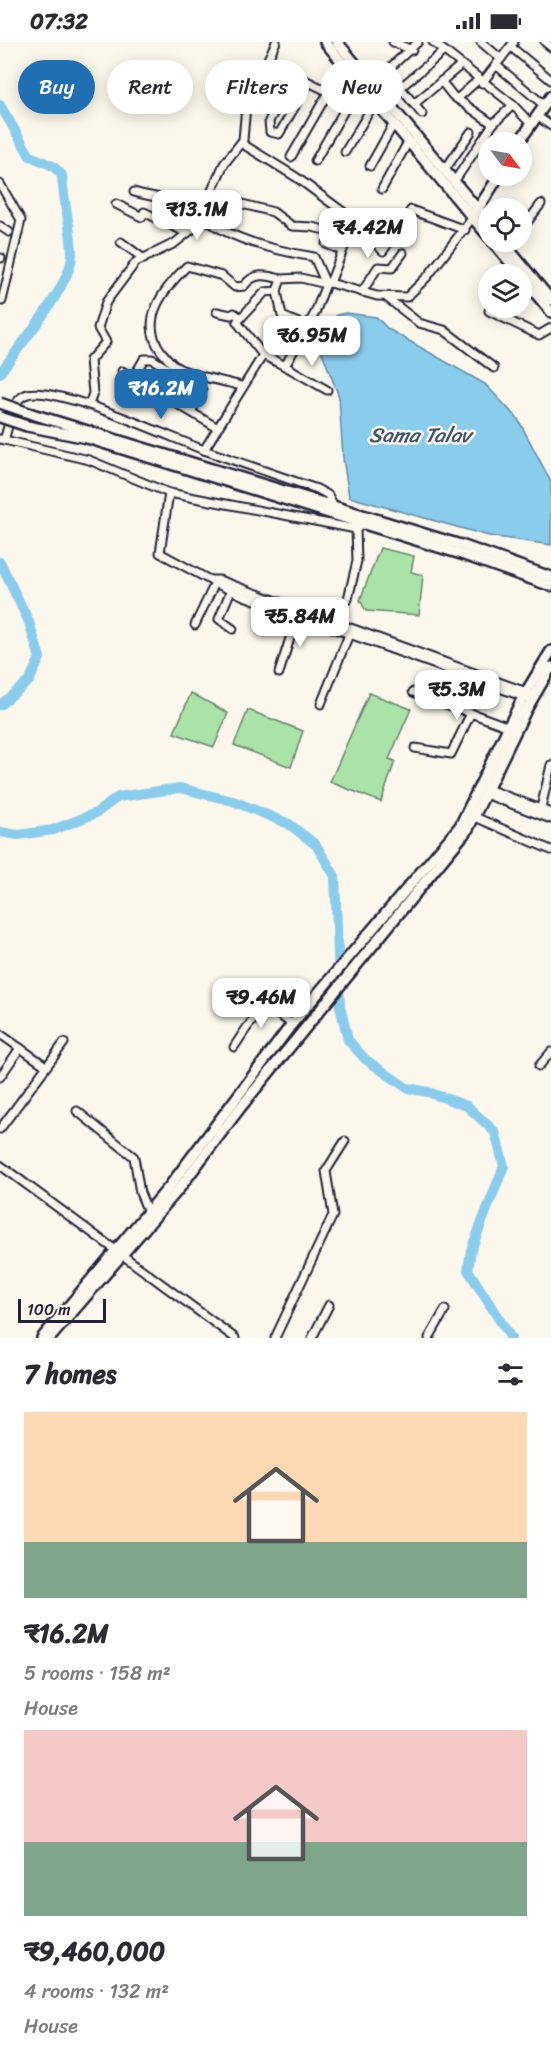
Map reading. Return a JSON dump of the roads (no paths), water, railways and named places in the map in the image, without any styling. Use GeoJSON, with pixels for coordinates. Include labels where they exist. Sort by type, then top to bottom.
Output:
{"type":"FeatureCollection","features":[{"type":"Feature","properties":{"kind":"main road"},"geometry":{"type":"LineString","coordinates":[[325,42],[342,60]]}},
{"type":"Feature","properties":{"kind":"main road"},"geometry":{"type":"LineString","coordinates":[[340,44],[350,60]]}},
{"type":"Feature","properties":{"kind":"main road"},"geometry":{"type":"LineString","coordinates":[[526,132],[551,96]]}},
{"type":"Feature","properties":{"kind":"main road"},"geometry":{"type":"LineString","coordinates":[[384,114],[393,125],[404,129]]}},
{"type":"Feature","properties":{"kind":"main road"},"geometry":{"type":"LineString","coordinates":[[391,114],[454,182],[478,218]]}},
{"type":"Feature","properties":{"kind":"main road"},"geometry":{"type":"LineString","coordinates":[[404,129],[408,142],[478,215]]}},
{"type":"Feature","properties":{"kind":"main road"},"geometry":{"type":"LineString","coordinates":[[475,213],[493,186]]}},
{"type":"Feature","properties":{"kind":"main road"},"geometry":{"type":"LineString","coordinates":[[501,252],[511,264]]}},
{"type":"Feature","properties":{"kind":"main road"},"geometry":{"type":"LineString","coordinates":[[514,252],[551,300]]}},
{"type":"Feature","properties":{"kind":"main road"},"geometry":{"type":"LineString","coordinates":[[532,289],[551,312]]}},
{"type":"Feature","properties":{"kind":"main road"},"geometry":{"type":"LineString","coordinates":[[0,403],[335,508],[505,565],[551,577]]}},
{"type":"Feature","properties":{"kind":"main road"},"geometry":{"type":"LineString","coordinates":[[0,417],[27,426],[87,438],[359,527],[473,554]]}},
{"type":"Feature","properties":{"kind":"main road"},"geometry":{"type":"LineString","coordinates":[[505,565],[551,586]]}},
{"type":"Feature","properties":{"kind":"main road"},"geometry":{"type":"LineString","coordinates":[[50,1338],[190,1166],[292,1024],[460,826],[486,789],[551,651]]}},
{"type":"Feature","properties":{"kind":"main road"},"geometry":{"type":"LineString","coordinates":[[190,1166],[304,1031],[468,829],[475,817],[509,727],[551,667]]}},
{"type":"Feature","properties":{"kind":"main road"},"geometry":{"type":"LineString","coordinates":[[390,909],[397,916]]}},
{"type":"Feature","properties":{"kind":"main road"},"geometry":{"type":"LineString","coordinates":[[42,1338],[120,1251],[148,1212],[173,1188]]}},
{"type":"Feature","properties":{"kind":"street"},"geometry":{"type":"LineString","coordinates":[[89,405],[93,393],[90,360],[106,342],[98,328],[106,302],[136,262],[175,243],[195,227],[199,213],[224,164],[241,143],[246,106],[276,42]]}},
{"type":"Feature","properties":{"kind":"street"},"geometry":{"type":"LineString","coordinates":[[393,42],[412,50]]}},
{"type":"Feature","properties":{"kind":"street"},"geometry":{"type":"LineString","coordinates":[[400,60],[418,42]]}},
{"type":"Feature","properties":{"kind":"street"},"geometry":{"type":"LineString","coordinates":[[433,42],[480,81],[534,120],[551,126]]}},
{"type":"Feature","properties":{"kind":"street"},"geometry":{"type":"LineString","coordinates":[[481,42],[498,62],[545,106]]}},
{"type":"Feature","properties":{"kind":"street"},"geometry":{"type":"LineString","coordinates":[[545,42],[551,47]]}},
{"type":"Feature","properties":{"kind":"street"},"geometry":{"type":"LineString","coordinates":[[457,99],[480,81],[513,44],[551,80]]}},
{"type":"Feature","properties":{"kind":"street"},"geometry":{"type":"LineString","coordinates":[[403,85],[444,51]]}},
{"type":"Feature","properties":{"kind":"street"},"geometry":{"type":"LineString","coordinates":[[414,104],[461,65]]}},
{"type":"Feature","properties":{"kind":"street"},"geometry":{"type":"LineString","coordinates":[[309,82],[279,134],[270,132],[269,121],[292,80],[297,76],[321,87]]}},
{"type":"Feature","properties":{"kind":"street"},"geometry":{"type":"LineString","coordinates":[[441,81],[457,99],[493,124]]}},
{"type":"Feature","properties":{"kind":"street"},"geometry":{"type":"LineString","coordinates":[[403,90],[422,114]]}},
{"type":"Feature","properties":{"kind":"street"},"geometry":{"type":"LineString","coordinates":[[291,157],[321,105]]}},
{"type":"Feature","properties":{"kind":"street"},"geometry":{"type":"LineString","coordinates":[[454,182],[493,124],[513,105]]}},
{"type":"Feature","properties":{"kind":"street"},"geometry":{"type":"LineString","coordinates":[[315,161],[342,114]]}},
{"type":"Feature","properties":{"kind":"street"},"geometry":{"type":"LineString","coordinates":[[345,152],[368,114]]}},
{"type":"Feature","properties":{"kind":"street"},"geometry":{"type":"LineString","coordinates":[[370,166],[393,125]]}},
{"type":"Feature","properties":{"kind":"street"},"geometry":{"type":"LineString","coordinates":[[444,171],[471,132]]}},
{"type":"Feature","properties":{"kind":"street"},"geometry":{"type":"LineString","coordinates":[[382,189],[408,142]]}},
{"type":"Feature","properties":{"kind":"street"},"geometry":{"type":"LineString","coordinates":[[241,143],[296,177],[350,217],[383,251],[411,210],[465,230]]}},
{"type":"Feature","properties":{"kind":"street"},"geometry":{"type":"LineString","coordinates":[[0,184],[21,220],[2,301]]}},
{"type":"Feature","properties":{"kind":"street"},"geometry":{"type":"LineString","coordinates":[[134,192],[162,201],[171,198],[203,206]]}},
{"type":"Feature","properties":{"kind":"street"},"geometry":{"type":"LineString","coordinates":[[208,195],[273,212],[292,226],[326,230],[372,241]]}},
{"type":"Feature","properties":{"kind":"street"},"geometry":{"type":"LineString","coordinates":[[116,204],[142,217],[144,212],[187,233]]}},
{"type":"Feature","properties":{"kind":"street"},"geometry":{"type":"LineString","coordinates":[[532,216],[541,204]]}},
{"type":"Feature","properties":{"kind":"street"},"geometry":{"type":"LineString","coordinates":[[199,213],[210,224],[265,247],[314,257],[328,283]]}},
{"type":"Feature","properties":{"kind":"street"},"geometry":{"type":"LineString","coordinates":[[242,386],[173,364],[158,346],[151,329],[154,310],[164,292],[187,266],[222,276],[235,287],[244,286],[248,279],[264,274],[281,279],[301,278],[328,283],[386,297],[407,297],[428,276],[465,230],[475,213]]}},
{"type":"Feature","properties":{"kind":"street"},"geometry":{"type":"LineString","coordinates":[[0,226],[9,232]]}},
{"type":"Feature","properties":{"kind":"street"},"geometry":{"type":"LineString","coordinates":[[285,366],[308,327],[348,237]]}},
{"type":"Feature","properties":{"kind":"street"},"geometry":{"type":"LineString","coordinates":[[121,242],[144,259]]}},
{"type":"Feature","properties":{"kind":"street"},"geometry":{"type":"LineString","coordinates":[[326,244],[341,250]]}},
{"type":"Feature","properties":{"kind":"street"},"geometry":{"type":"LineString","coordinates":[[362,292],[378,267],[392,268],[403,253]]}},
{"type":"Feature","properties":{"kind":"street"},"geometry":{"type":"LineString","coordinates":[[281,279],[277,291],[282,316],[308,327]]}},
{"type":"Feature","properties":{"kind":"street"},"geometry":{"type":"LineString","coordinates":[[277,291],[265,292],[237,322],[263,355],[327,390]]}},
{"type":"Feature","properties":{"kind":"street"},"geometry":{"type":"LineString","coordinates":[[386,297],[419,323],[444,330],[494,368]]}},
{"type":"Feature","properties":{"kind":"street"},"geometry":{"type":"LineString","coordinates":[[217,312],[231,315],[234,313],[241,318]]}},
{"type":"Feature","properties":{"kind":"street"},"geometry":{"type":"LineString","coordinates":[[504,318],[539,335],[551,328]]}},
{"type":"Feature","properties":{"kind":"street"},"geometry":{"type":"LineString","coordinates":[[204,450],[216,427],[263,355]]}},
{"type":"Feature","properties":{"kind":"street"},"geometry":{"type":"LineString","coordinates":[[133,378],[144,359],[152,359],[202,390],[192,410]]}},
{"type":"Feature","properties":{"kind":"street"},"geometry":{"type":"LineString","coordinates":[[122,371],[192,410],[216,427]]}},
{"type":"Feature","properties":{"kind":"street"},"geometry":{"type":"LineString","coordinates":[[325,622],[348,599],[357,561],[359,527],[169,492],[89,460],[2,439],[16,403],[27,394],[41,393],[89,405],[204,450],[317,489],[328,495],[335,508]]}},
{"type":"Feature","properties":{"kind":"street"},"geometry":{"type":"LineString","coordinates":[[169,492],[160,553],[231,590],[297,616],[325,622]]}},
{"type":"Feature","properties":{"kind":"street"},"geometry":{"type":"LineString","coordinates":[[195,625],[213,582],[219,580],[350,632],[529,696]]}},
{"type":"Feature","properties":{"kind":"street"},"geometry":{"type":"LineString","coordinates":[[231,590],[219,619],[233,629]]}},
{"type":"Feature","properties":{"kind":"street"},"geometry":{"type":"LineString","coordinates":[[279,673],[297,616]]}},
{"type":"Feature","properties":{"kind":"street"},"geometry":{"type":"LineString","coordinates":[[321,705],[350,632]]}},
{"type":"Feature","properties":{"kind":"street"},"geometry":{"type":"LineString","coordinates":[[413,692],[509,727]]}},
{"type":"Feature","properties":{"kind":"street"},"geometry":{"type":"LineString","coordinates":[[415,748],[452,754],[471,713]]}},
{"type":"Feature","properties":{"kind":"street"},"geometry":{"type":"LineString","coordinates":[[540,812],[549,786],[551,765]]}},
{"type":"Feature","properties":{"kind":"street"},"geometry":{"type":"LineString","coordinates":[[486,789],[551,819]]}},
{"type":"Feature","properties":{"kind":"street"},"geometry":{"type":"LineString","coordinates":[[540,812],[551,813]]}},
{"type":"Feature","properties":{"kind":"street"},"geometry":{"type":"LineString","coordinates":[[475,817],[551,850]]}},
{"type":"Feature","properties":{"kind":"street"},"geometry":{"type":"LineString","coordinates":[[234,1047],[252,1020],[261,1012],[271,1009],[292,1024]]}},
{"type":"Feature","properties":{"kind":"street"},"geometry":{"type":"LineString","coordinates":[[0,1034],[46,1066]]}},
{"type":"Feature","properties":{"kind":"street"},"geometry":{"type":"LineString","coordinates":[[0,1129],[64,1043]]}},
{"type":"Feature","properties":{"kind":"street"},"geometry":{"type":"LineString","coordinates":[[0,1077],[20,1048]]}},
{"type":"Feature","properties":{"kind":"street"},"geometry":{"type":"LineString","coordinates":[[539,1066],[551,1052]]}},
{"type":"Feature","properties":{"kind":"street"},"geometry":{"type":"LineString","coordinates":[[77,1112],[135,1157],[140,1193],[148,1212]]}},
{"type":"Feature","properties":{"kind":"street"},"geometry":{"type":"LineString","coordinates":[[275,1338],[333,1215],[326,1171],[345,1141]]}},
{"type":"Feature","properties":{"kind":"street"},"geometry":{"type":"LineString","coordinates":[[0,1165],[120,1251],[235,1338]]}},
{"type":"Feature","properties":{"kind":"street"},"geometry":{"type":"LineString","coordinates":[[312,1338],[329,1305]]}},
{"type":"Feature","properties":{"kind":"street"},"geometry":{"type":"LineString","coordinates":[[429,1338],[445,1310]]}},
{"type":"Feature","properties":{"kind":"water","name":"Sama Talav"},"geometry":{"type":"Polygon","coordinates":[[[346,313],[376,317],[388,329],[485,384],[518,419],[551,482],[551,545],[489,536],[349,497],[343,458],[339,397],[320,347],[337,315],[346,313]]]}},
{"type":"Feature","properties":{"kind":"waterway"},"geometry":{"type":"LineString","coordinates":[[0,105],[30,156],[53,166],[62,175],[72,252],[70,265],[55,297],[0,373]]}},
{"type":"Feature","properties":{"kind":"waterway"},"geometry":{"type":"LineString","coordinates":[[0,562],[29,622],[40,658],[29,681],[0,705]]}},
{"type":"Feature","properties":{"kind":"waterway"},"geometry":{"type":"LineString","coordinates":[[0,832],[18,835],[53,830],[96,813],[118,797],[180,788],[233,801],[289,824],[316,845],[335,876],[340,1006],[348,1040],[365,1059],[407,1088],[428,1092],[467,1106],[495,1132],[504,1166],[471,1250],[468,1270],[511,1338]]}}]}
